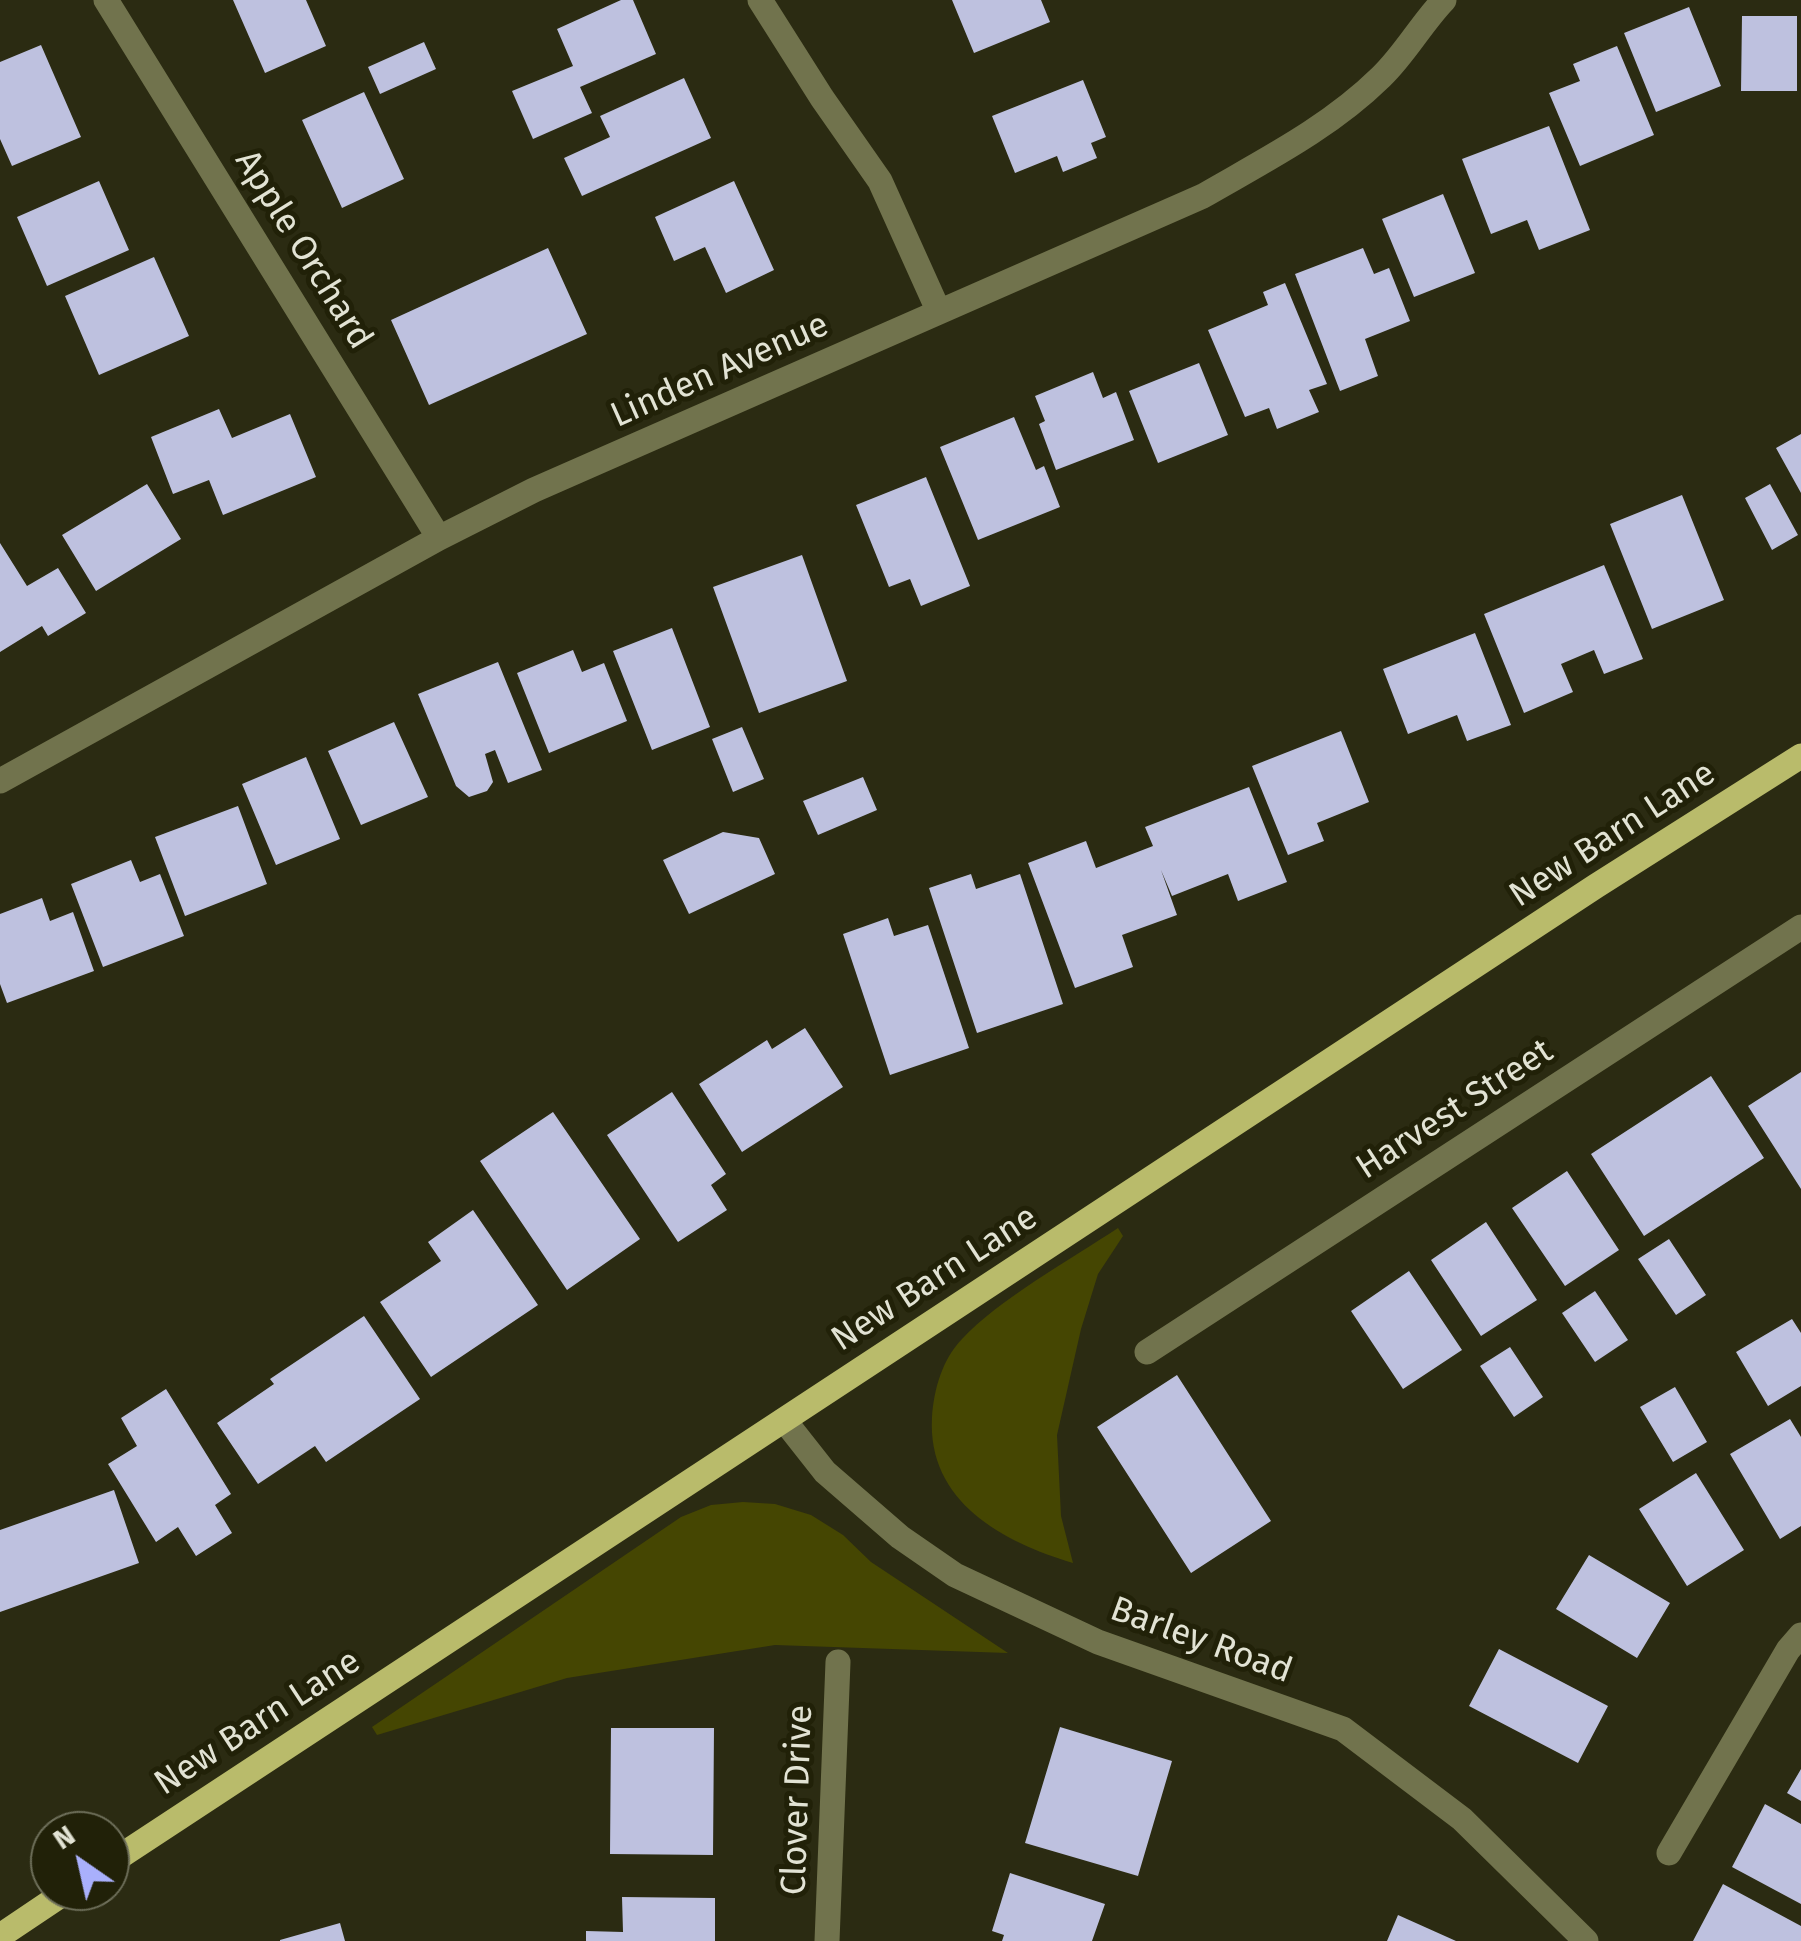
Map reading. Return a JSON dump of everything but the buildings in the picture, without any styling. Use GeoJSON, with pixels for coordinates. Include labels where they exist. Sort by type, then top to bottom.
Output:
{"type":"FeatureCollection","features":[{"type":"Feature","properties":{"kind":"main road","name":"New Barn Lane"},"geometry":{"type":"LineString","coordinates":[[130,1850],[1596,886],[1801,756]]}},
{"type":"Feature","properties":{"kind":"main road"},"geometry":{"type":"LineString","coordinates":[[0,1936],[37,1911]]}},
{"type":"Feature","properties":{"kind":"street","name":"Apple Orchard"},"geometry":{"type":"LineString","coordinates":[[106,0],[439,538]]}},
{"type":"Feature","properties":{"kind":"street"},"geometry":{"type":"LineString","coordinates":[[760,0],[880,180],[939,312]]}},
{"type":"Feature","properties":{"kind":"street","name":"Linden Avenue"},"geometry":{"type":"LineString","coordinates":[[0,781],[439,538],[534,490],[1202,196],[1308,136],[1347,108],[1382,76],[1444,0]]}},
{"type":"Feature","properties":{"kind":"street","name":"Harvest Street"},"geometry":{"type":"LineString","coordinates":[[1147,1352],[1801,927]]}},
{"type":"Feature","properties":{"kind":"street","name":"Barley Road"},"geometry":{"type":"LineString","coordinates":[[784,1420],[824,1472],[900,1537],[955,1575],[1098,1642],[1343,1729],[1462,1819],[1586,1941]]}},
{"type":"Feature","properties":{"kind":"street"},"geometry":{"type":"LineString","coordinates":[[1669,1854],[1788,1650],[1801,1635]]}},
{"type":"Feature","properties":{"kind":"street","name":"Clover Drive"},"geometry":{"type":"LineString","coordinates":[[828,1941],[838,1662]]}},
{"type":"Feature","properties":{"kind":"shaded area"},"geometry":{"type":"Polygon","coordinates":[[[1118,1228],[1123,1236],[1098,1274],[1057,1435],[1061,1516],[1073,1563],[996,1530],[956,1495],[942,1473],[934,1447],[933,1406],[949,1356],[977,1324],[1118,1228]]]}},
{"type":"Feature","properties":{"kind":"shaded area"},"geometry":{"type":"Polygon","coordinates":[[[775,1504],[811,1515],[843,1535],[871,1562],[1008,1653],[775,1645],[567,1678],[377,1735],[372,1727],[681,1517],[711,1505],[775,1504]]]}}]}
